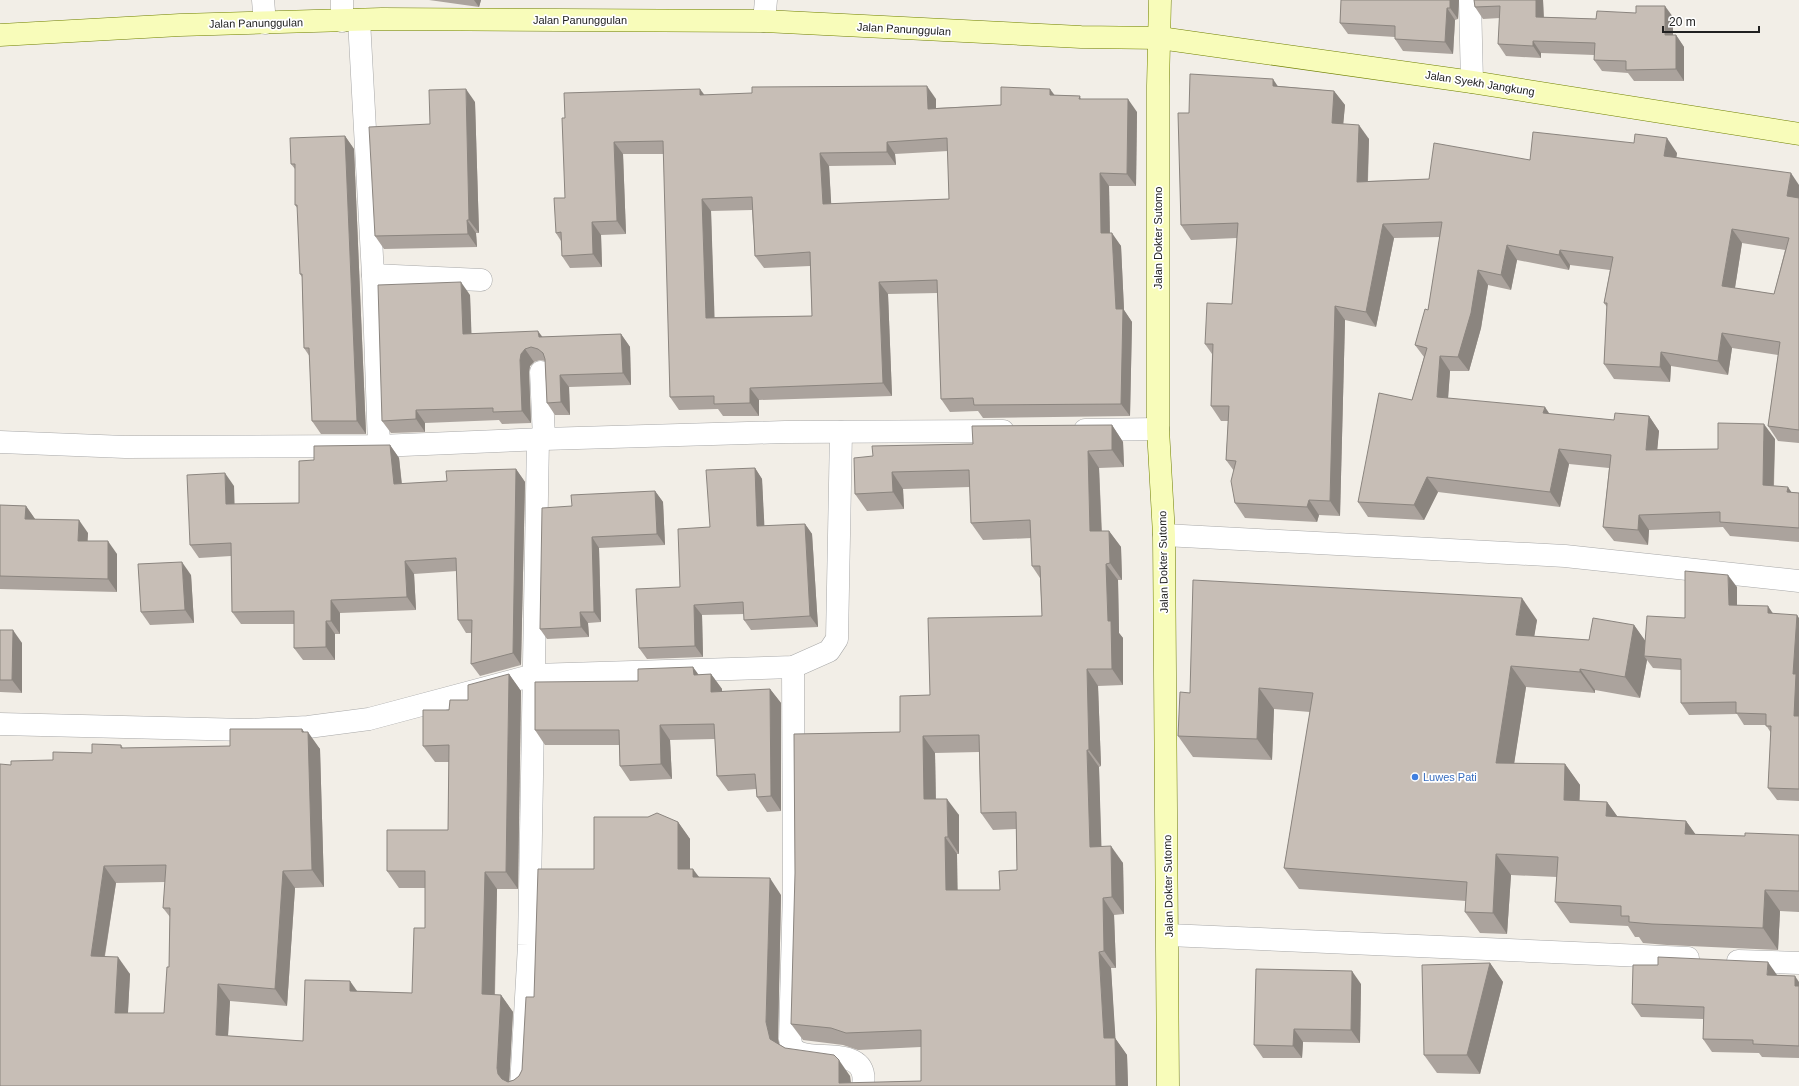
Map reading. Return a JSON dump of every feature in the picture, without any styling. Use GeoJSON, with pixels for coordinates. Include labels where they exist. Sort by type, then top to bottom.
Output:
{"type":"FeatureCollection","features":[{"type":"Feature","properties":{"kind":"main road","name":"Jalan Dokter Sutomo"},"geometry":{"type":"LineString","coordinates":[[1160,0],[1158,78],[1158,429],[1164,535],[1168,1086]]}},
{"type":"Feature","properties":{"kind":"main road","name":"Jalan Panunggulan"},"geometry":{"type":"LineString","coordinates":[[0,35],[180,25],[265,23],[347,14],[764,21],[1081,37],[1160,38]]}},
{"type":"Feature","properties":{"kind":"main road","name":"Jalan Syekh Jangkung"},"geometry":{"type":"LineString","coordinates":[[1160,38],[1472,82],[1799,134]]}},
{"type":"Feature","properties":{"kind":"street"},"geometry":{"type":"LineString","coordinates":[[263,0],[265,23]]}},
{"type":"Feature","properties":{"kind":"street"},"geometry":{"type":"LineString","coordinates":[[764,21],[766,0]]}},
{"type":"Feature","properties":{"kind":"street"},"geometry":{"type":"LineString","coordinates":[[1470,0],[1472,82]]}},
{"type":"Feature","properties":{"kind":"street"},"geometry":{"type":"LineString","coordinates":[[347,14],[373,275],[379,446]]}},
{"type":"Feature","properties":{"kind":"street"},"geometry":{"type":"LineString","coordinates":[[373,275],[481,280]]}},
{"type":"Feature","properties":{"kind":"street"},"geometry":{"type":"LineString","coordinates":[[521,1086],[529,945],[534,675],[541,439],[541,372]]}},
{"type":"Feature","properties":{"kind":"street"},"geometry":{"type":"LineString","coordinates":[[1063,430],[1158,429]]}},
{"type":"Feature","properties":{"kind":"street"},"geometry":{"type":"LineString","coordinates":[[0,442],[125,447],[379,446],[541,439],[841,432],[1023,431]]}},
{"type":"Feature","properties":{"kind":"street"},"geometry":{"type":"LineString","coordinates":[[0,724],[247,730],[308,727],[369,719],[534,675],[793,667],[829,651],[837,639],[841,432]]}},
{"type":"Feature","properties":{"kind":"street"},"geometry":{"type":"LineString","coordinates":[[1164,535],[1565,556],[1799,581]]}},
{"type":"Feature","properties":{"kind":"street"},"geometry":{"type":"LineString","coordinates":[[793,667],[794,890],[790,1039],[792,1048],[800,1053],[838,1056],[853,1061],[862,1070],[864,1079],[863,1086]]}},
{"type":"Feature","properties":{"kind":"street"},"geometry":{"type":"LineString","coordinates":[[1168,935],[1799,963]]}},
{"type":"Feature","properties":{"kind":"building"},"geometry":{"type":"Polygon","coordinates":[[[1341,0],[1450,0],[1450,8],[1447,8],[1445,42],[1395,39],[1395,26],[1340,23],[1341,0]]]}},
{"type":"Feature","properties":{"kind":"building"},"geometry":{"type":"Polygon","coordinates":[[[1474,0],[1536,0],[1536,17],[1596,19],[1597,11],[1636,13],[1636,6],[1665,6],[1665,35],[1676,35],[1676,69],[1626,70],[1626,61],[1594,60],[1595,43],[1533,41],[1533,46],[1498,44],[1500,6],[1475,7],[1474,0]]]}},
{"type":"Feature","properties":{"kind":"building"},"geometry":{"type":"Polygon","coordinates":[[[1190,74],[1273,79],[1273,86],[1334,91],[1332,123],[1359,125],[1357,182],[1429,179],[1434,143],[1530,160],[1533,132],[1634,143],[1635,134],[1667,138],[1664,156],[1791,173],[1787,196],[1799,198],[1799,430],[1768,426],[1780,342],[1722,333],[1718,361],[1661,352],[1660,367],[1604,364],[1607,303],[1604,303],[1613,257],[1560,250],[1559,255],[1507,245],[1501,275],[1478,270],[1471,313],[1458,357],[1440,356],[1437,397],[1545,407],[1543,413],[1614,420],[1615,413],[1649,416],[1646,450],[1718,449],[1718,423],[1764,424],[1763,485],[1788,487],[1787,492],[1799,493],[1799,528],[1720,522],[1720,512],[1639,515],[1638,530],[1603,527],[1611,455],[1559,449],[1550,492],[1427,477],[1414,505],[1358,502],[1379,393],[1412,400],[1427,348],[1415,345],[1425,309],[1428,310],[1442,222],[1383,224],[1366,312],[1335,306],[1330,501],[1309,500],[1307,507],[1235,503],[1231,481],[1236,461],[1226,460],[1229,406],[1211,406],[1213,344],[1205,344],[1207,303],[1232,304],[1238,223],[1181,225],[1178,113],[1189,113],[1190,74]],[[1732,229],[1722,286],[1774,294],[1789,238],[1732,229]]]}},
{"type":"Feature","properties":{"kind":"building"},"geometry":{"type":"Polygon","coordinates":[[[927,86],[928,109],[1001,105],[1001,87],[1050,89],[1050,95],[1080,96],[1079,99],[1128,99],[1127,174],[1100,173],[1101,233],[1112,233],[1116,309],[1123,309],[1121,404],[974,405],[973,398],[941,399],[937,280],[879,282],[883,383],[750,388],[750,403],[714,404],[714,396],[670,397],[663,141],[614,142],[617,221],[592,222],[593,254],[562,256],[561,232],[556,233],[554,198],[565,198],[562,118],[565,118],[564,93],[700,89],[700,95],[752,93],[752,87],[927,86]],[[947,138],[887,142],[887,152],[820,153],[823,204],[949,199],[947,138]],[[752,197],[702,199],[706,318],[812,316],[810,252],[755,256],[752,197]]]}},
{"type":"Feature","properties":{"kind":"building"},"geometry":{"type":"Polygon","coordinates":[[[466,89],[468,234],[375,236],[369,127],[430,124],[429,90],[466,89]]]}},
{"type":"Feature","properties":{"kind":"building"},"geometry":{"type":"Polygon","coordinates":[[[345,136],[357,421],[312,421],[309,348],[304,348],[302,274],[300,274],[297,205],[295,205],[295,164],[291,164],[290,138],[345,136]]]}},
{"type":"Feature","properties":{"kind":"building"},"geometry":{"type":"Polygon","coordinates":[[[461,282],[463,334],[538,331],[539,337],[621,334],[623,373],[560,375],[561,402],[547,403],[545,359],[543,353],[538,349],[531,347],[525,349],[521,354],[520,360],[522,411],[493,412],[493,408],[416,410],[416,419],[382,421],[378,285],[461,282]]]}},
{"type":"Feature","properties":{"kind":"building"},"geometry":{"type":"Polygon","coordinates":[[[1112,425],[1112,450],[1088,451],[1090,531],[1109,531],[1110,563],[1106,564],[1108,621],[1111,621],[1112,669],[1087,669],[1089,750],[1087,750],[1090,847],[1111,846],[1112,897],[1103,898],[1104,951],[1099,952],[1104,1038],[1115,1038],[1116,1086],[0,1086],[0,764],[11,765],[11,761],[53,760],[53,752],[92,753],[92,744],[121,745],[121,748],[230,746],[230,729],[302,729],[302,732],[308,732],[312,870],[283,871],[275,989],[218,984],[216,1035],[303,1041],[305,980],[350,981],[350,991],[412,993],[414,928],[425,928],[425,871],[387,871],[387,830],[448,830],[449,745],[423,746],[423,710],[449,710],[450,700],[468,700],[468,685],[509,674],[506,872],[485,872],[482,994],[501,995],[497,1068],[498,1074],[502,1079],[508,1082],[514,1080],[519,1076],[522,1070],[526,997],[534,997],[538,869],[594,869],[594,817],[648,817],[657,813],[678,822],[678,869],[693,869],[693,877],[770,878],[766,1022],[770,1039],[785,1048],[834,1055],[839,1060],[839,1083],[921,1081],[921,1030],[846,1033],[831,1028],[791,1024],[795,873],[794,734],[900,732],[900,696],[930,695],[928,618],[1042,616],[1040,566],[1032,566],[1030,520],[971,523],[969,470],[892,472],[893,492],[855,494],[854,458],[873,456],[872,446],[973,444],[972,426],[1112,425]],[[979,735],[923,736],[924,799],[947,799],[948,837],[945,837],[946,890],[1000,890],[999,871],[1017,870],[1016,812],[981,813],[979,735]],[[166,865],[104,866],[91,956],[118,957],[115,1013],[164,1013],[167,967],[169,967],[170,908],[163,908],[166,865]]]}},
{"type":"Feature","properties":{"kind":"building"},"geometry":{"type":"Polygon","coordinates":[[[390,445],[394,484],[447,481],[446,471],[516,469],[513,653],[471,664],[472,620],[458,620],[456,558],[405,561],[407,597],[331,600],[331,621],[326,621],[326,647],[294,648],[294,611],[232,612],[231,543],[190,545],[187,475],[225,473],[226,504],[299,503],[299,461],[314,460],[314,446],[390,445]]]}},
{"type":"Feature","properties":{"kind":"building"},"geometry":{"type":"Polygon","coordinates":[[[755,468],[757,526],[805,524],[810,616],[744,620],[743,602],[694,605],[695,646],[639,648],[636,589],[680,587],[678,529],[710,527],[706,470],[755,468]]]}},
{"type":"Feature","properties":{"kind":"building"},"geometry":{"type":"Polygon","coordinates":[[[655,491],[657,534],[592,537],[594,612],[580,612],[581,627],[540,629],[542,508],[572,506],[571,495],[655,491]]]}},
{"type":"Feature","properties":{"kind":"building"},"geometry":{"type":"Polygon","coordinates":[[[0,505],[26,506],[25,519],[79,520],[78,541],[108,541],[108,579],[0,576],[0,505]]]}},
{"type":"Feature","properties":{"kind":"building"},"geometry":{"type":"Polygon","coordinates":[[[182,562],[185,610],[141,612],[138,564],[182,562]]]}},
{"type":"Feature","properties":{"kind":"building"},"geometry":{"type":"Polygon","coordinates":[[[1685,571],[1728,575],[1729,605],[1768,606],[1768,613],[1797,615],[1793,674],[1796,674],[1794,716],[1799,716],[1799,789],[1768,788],[1771,726],[1766,726],[1766,714],[1736,713],[1736,702],[1681,703],[1681,659],[1644,656],[1647,616],[1685,618],[1685,571]]]}},
{"type":"Feature","properties":{"kind":"building"},"geometry":{"type":"Polygon","coordinates":[[[1193,580],[1522,598],[1516,635],[1589,640],[1593,618],[1634,625],[1625,677],[1580,669],[1580,672],[1511,666],[1496,763],[1565,764],[1564,800],[1607,802],[1606,816],[1686,821],[1685,834],[1745,836],[1745,833],[1799,835],[1799,891],[1765,890],[1763,928],[1652,924],[1629,922],[1629,916],[1621,916],[1621,906],[1555,902],[1558,857],[1496,854],[1493,913],[1465,912],[1467,882],[1284,868],[1313,693],[1259,688],[1257,739],[1178,736],[1180,692],[1190,693],[1193,580]]]}},
{"type":"Feature","properties":{"kind":"building"},"geometry":{"type":"Polygon","coordinates":[[[0,630],[13,630],[12,680],[0,680],[0,630]]]}},
{"type":"Feature","properties":{"kind":"building"},"geometry":{"type":"Polygon","coordinates":[[[693,667],[694,675],[711,674],[711,692],[770,689],[771,796],[757,797],[755,774],[717,776],[714,724],[660,725],[661,764],[620,766],[619,730],[535,730],[535,682],[638,681],[638,669],[693,667]]]}},
{"type":"Feature","properties":{"kind":"building"},"geometry":{"type":"Polygon","coordinates":[[[1658,957],[1768,962],[1767,975],[1795,976],[1795,986],[1799,986],[1799,1046],[1753,1044],[1753,1040],[1703,1039],[1704,1007],[1632,1004],[1633,965],[1658,965],[1658,957]]]}},
{"type":"Feature","properties":{"kind":"building"},"geometry":{"type":"Polygon","coordinates":[[[1490,963],[1467,1055],[1424,1055],[1422,965],[1490,963]]]}},
{"type":"Feature","properties":{"kind":"building"},"geometry":{"type":"Polygon","coordinates":[[[1256,969],[1352,971],[1351,1030],[1294,1029],[1293,1046],[1254,1045],[1256,969]]]}},
{"type":"Feature","properties":{"kind":"place","name":"Luwes Pati"},"geometry":{"type":"Point","coordinates":[1415,777]}}]}
